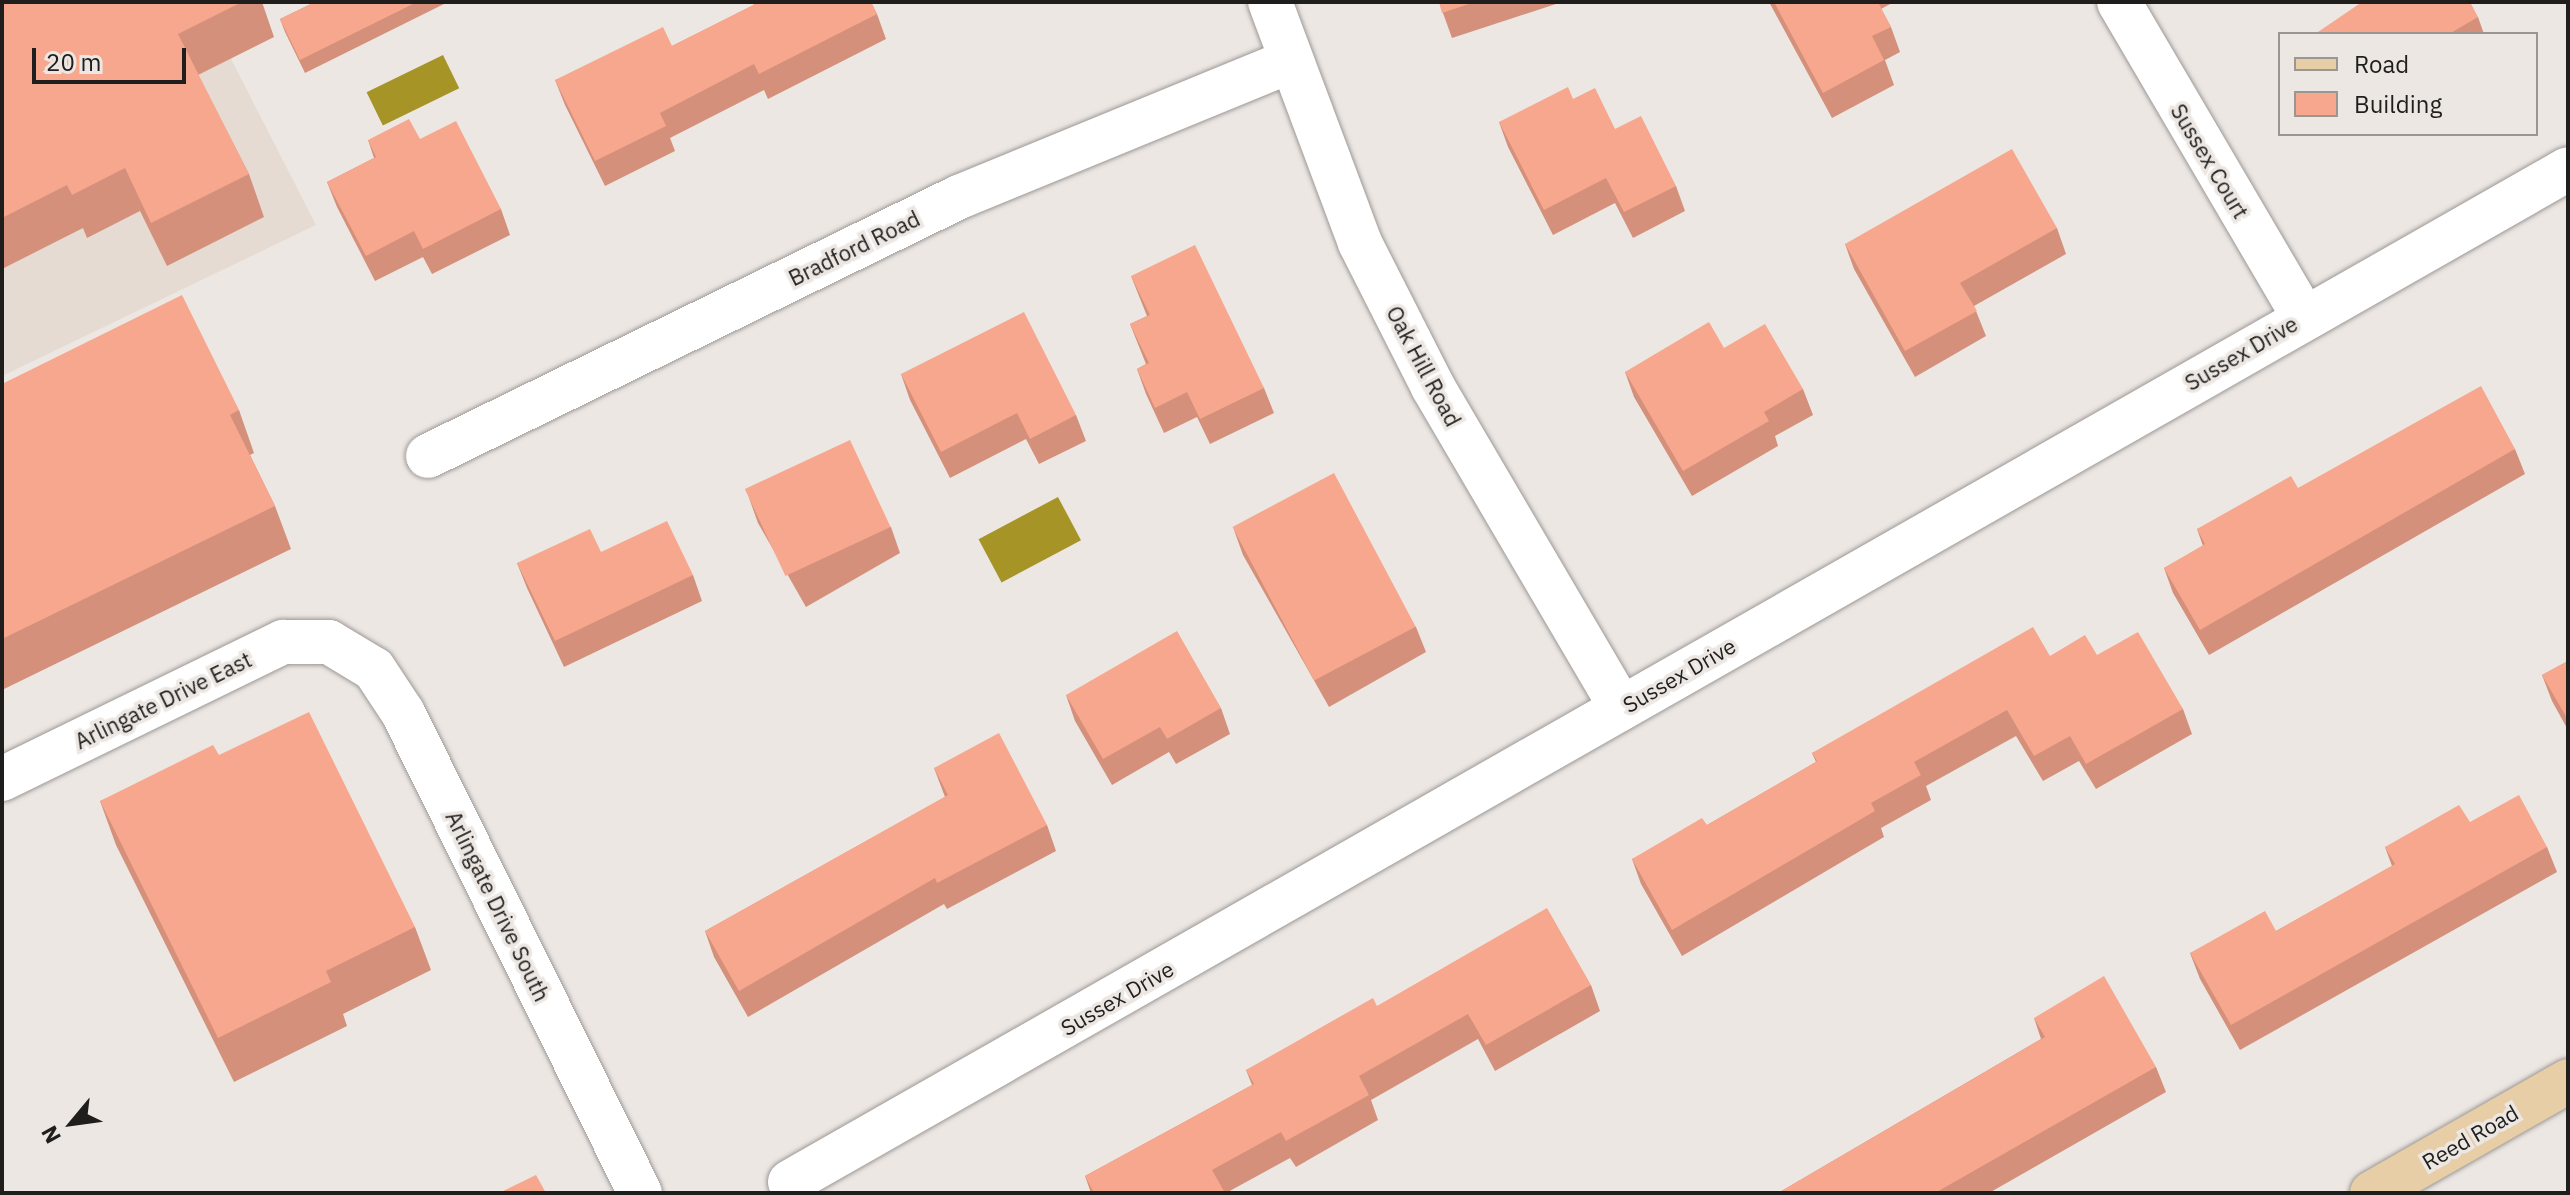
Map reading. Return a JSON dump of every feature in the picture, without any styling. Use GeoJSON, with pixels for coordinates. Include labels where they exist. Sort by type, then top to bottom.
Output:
{"type":"FeatureCollection","features":[{"type":"Feature","properties":{"kind":"main road","name":"Reed Road"},"geometry":{"type":"LineString","coordinates":[[2372,1193],[2568,1081]]}},
{"type":"Feature","properties":{"kind":"street","name":"Oak Hill Road"},"geometry":{"type":"LineString","coordinates":[[1270,2],[1360,243],[1420,361],[1621,708]]}},
{"type":"Feature","properties":{"kind":"street","name":"Sussex Court"},"geometry":{"type":"LineString","coordinates":[[2119,2],[2304,317]]}},
{"type":"Feature","properties":{"kind":"street","name":"Bradford Road"},"geometry":{"type":"LineString","coordinates":[[428,456],[959,197],[1291,61]]}},
{"type":"Feature","properties":{"kind":"street","name":"Sussex Drive"},"geometry":{"type":"LineString","coordinates":[[790,1182],[2568,169]]}},
{"type":"Feature","properties":{"kind":"street","name":"Arlingate Drive East"},"geometry":{"type":"LineString","coordinates":[[2,779],[283,642],[329,642]]}},
{"type":"Feature","properties":{"kind":"street","name":"Arlingate Drive South"},"geometry":{"type":"LineString","coordinates":[[329,642],[374,669],[403,713],[640,1193]]}},
{"type":"Feature","properties":{"kind":"shaded area"},"geometry":{"type":"Polygon","coordinates":[[[2,2],[202,2],[316,225],[2,376],[2,2]]]}},
{"type":"Feature","properties":{"kind":"shaded area"},"geometry":{"type":"Polygon","coordinates":[[[443,55],[459,88],[383,126],[367,92],[443,55]]]}},
{"type":"Feature","properties":{"kind":"shaded area"},"geometry":{"type":"Polygon","coordinates":[[[1058,497],[1081,540],[1002,583],[979,539],[1058,497]]]}},
{"type":"Feature","properties":{"kind":"building"},"geometry":{"type":"Polygon","coordinates":[[[2,2],[242,2],[178,34],[249,174],[151,223],[125,168],[72,195],[67,185],[2,218],[2,2]]]}},
{"type":"Feature","properties":{"kind":"building"},"geometry":{"type":"Polygon","coordinates":[[[315,2],[417,2],[300,60],[280,19],[315,2]]]}},
{"type":"Feature","properties":{"kind":"building"},"geometry":{"type":"Polygon","coordinates":[[[756,2],[871,2],[877,14],[759,74],[754,64],[660,113],[666,126],[595,161],[555,80],[663,27],[672,46],[756,2]]]}},
{"type":"Feature","properties":{"kind":"building"},"geometry":{"type":"Polygon","coordinates":[[[1439,2],[1475,2],[1442,13],[1439,2]]]}},
{"type":"Feature","properties":{"kind":"building"},"geometry":{"type":"Polygon","coordinates":[[[1774,2],[1878,2],[1891,27],[1872,36],[1884,60],[1823,93],[1774,2]]]}},
{"type":"Feature","properties":{"kind":"building"},"geometry":{"type":"Polygon","coordinates":[[[2362,2],[2470,2],[2478,17],[2452,32],[2318,32],[2362,2]]]}},
{"type":"Feature","properties":{"kind":"building"},"geometry":{"type":"Polygon","coordinates":[[[1568,87],[1573,99],[1595,88],[1615,129],[1641,116],[1676,186],[1624,212],[1606,178],[1544,210],[1499,122],[1568,87]]]}},
{"type":"Feature","properties":{"kind":"building"},"geometry":{"type":"Polygon","coordinates":[[[409,119],[420,139],[456,121],[501,209],[423,249],[414,231],[366,256],[327,182],[376,157],[368,140],[409,119]]]}},
{"type":"Feature","properties":{"kind":"building"},"geometry":{"type":"Polygon","coordinates":[[[2012,149],[2057,228],[1960,283],[1977,311],[1905,351],[1845,244],[2012,149]]]}},
{"type":"Feature","properties":{"kind":"building"},"geometry":{"type":"Polygon","coordinates":[[[1195,245],[1264,388],[1200,419],[1187,392],[1155,408],[1137,369],[1149,363],[1130,324],[1150,315],[1131,276],[1195,245]]]}},
{"type":"Feature","properties":{"kind":"building"},"geometry":{"type":"Polygon","coordinates":[[[182,295],[239,410],[230,415],[275,506],[2,639],[2,384],[182,295]]]}},
{"type":"Feature","properties":{"kind":"building"},"geometry":{"type":"Polygon","coordinates":[[[1024,312],[1076,415],[1030,439],[1017,413],[941,452],[901,374],[1024,312]]]}},
{"type":"Feature","properties":{"kind":"building"},"geometry":{"type":"Polygon","coordinates":[[[1709,322],[1724,348],[1765,324],[1803,389],[1764,412],[1769,421],[1683,471],[1625,372],[1709,322]]]}},
{"type":"Feature","properties":{"kind":"building"},"geometry":{"type":"Polygon","coordinates":[[[2481,386],[2515,449],[2200,630],[2164,568],[2205,544],[2197,529],[2291,476],[2298,488],[2481,386]]]}},
{"type":"Feature","properties":{"kind":"building"},"geometry":{"type":"Polygon","coordinates":[[[850,440],[891,527],[785,576],[745,489],[850,440]]]}},
{"type":"Feature","properties":{"kind":"building"},"geometry":{"type":"Polygon","coordinates":[[[1334,473],[1416,627],[1314,681],[1232,527],[1334,473]]]}},
{"type":"Feature","properties":{"kind":"building"},"geometry":{"type":"Polygon","coordinates":[[[667,521],[693,575],[555,641],[517,563],[590,529],[601,552],[667,521]]]}},
{"type":"Feature","properties":{"kind":"building"},"geometry":{"type":"Polygon","coordinates":[[[2033,627],[2050,656],[2085,635],[2097,655],[2138,632],[2183,709],[2086,764],[2070,736],[2034,756],[2007,710],[1914,762],[1921,775],[1871,803],[1875,811],[1672,930],[1632,859],[1702,818],[1707,825],[1797,773],[1817,761],[1812,753],[2033,627]]]}},
{"type":"Feature","properties":{"kind":"building"},"geometry":{"type":"Polygon","coordinates":[[[1177,631],[1221,708],[1167,739],[1160,727],[1103,759],[1066,695],[1177,631]]]}},
{"type":"Feature","properties":{"kind":"building"},"geometry":{"type":"Polygon","coordinates":[[[2568,661],[2568,720],[2542,675],[2568,661]]]}},
{"type":"Feature","properties":{"kind":"building"},"geometry":{"type":"Polygon","coordinates":[[[309,712],[415,927],[326,971],[331,982],[218,1038],[100,801],[213,745],[219,755],[309,712]]]}},
{"type":"Feature","properties":{"kind":"building"},"geometry":{"type":"Polygon","coordinates":[[[999,733],[1047,825],[937,883],[935,878],[739,991],[705,931],[948,795],[934,768],[999,733]]]}},
{"type":"Feature","properties":{"kind":"building"},"geometry":{"type":"Polygon","coordinates":[[[2519,795],[2547,847],[2231,1025],[2190,953],[2265,911],[2276,931],[2395,864],[2385,847],[2459,805],[2470,822],[2519,795]]]}},
{"type":"Feature","properties":{"kind":"building"},"geometry":{"type":"Polygon","coordinates":[[[1547,908],[1591,985],[1486,1045],[1468,1014],[1359,1076],[1369,1095],[1286,1141],[1281,1132],[1212,1170],[1225,1193],[1094,1193],[1085,1176],[1254,1084],[1246,1070],[1373,998],[1377,1006],[1547,908]]]}},
{"type":"Feature","properties":{"kind":"building"},"geometry":{"type":"Polygon","coordinates":[[[2104,976],[2156,1067],[1935,1193],[1778,1193],[2045,1037],[2034,1018],[2104,976]]]}},
{"type":"Feature","properties":{"kind":"building"},"geometry":{"type":"Polygon","coordinates":[[[536,1175],[546,1193],[499,1193],[536,1175]]]}}]}
